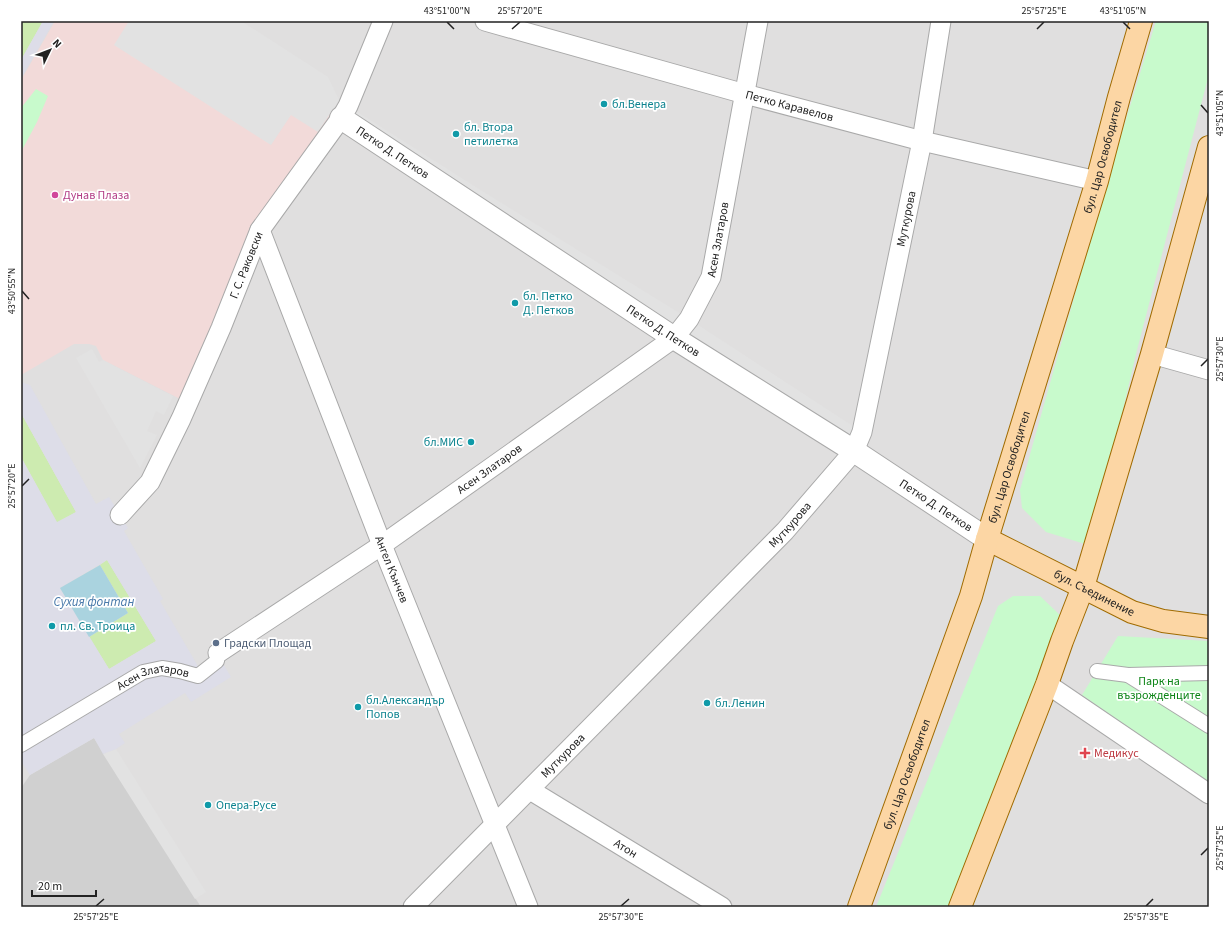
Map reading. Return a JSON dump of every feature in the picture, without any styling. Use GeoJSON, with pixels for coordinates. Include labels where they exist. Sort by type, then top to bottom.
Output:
{"type":"FeatureCollection","features":[{"type":"Feature","properties":{"kind":"main road","name":"бул. Цар Освободител"},"geometry":{"type":"LineString","coordinates":[[859,907],[971,596],[1096,181],[1141,21]]}},
{"type":"Feature","properties":{"kind":"main road"},"geometry":{"type":"LineString","coordinates":[[960,907],[1083,587],[1152,354],[1209,147]]}},
{"type":"Feature","properties":{"kind":"main road","name":"бул. Съединение"},"geometry":{"type":"LineString","coordinates":[[987,540],[1132,612],[1163,621],[1209,626]]}},
{"type":"Feature","properties":{"kind":"street","name":"Г. С. Раковски"},"geometry":{"type":"LineString","coordinates":[[120,515],[150,482],[181,419],[221,328],[260,230],[341,118],[348,106],[383,21]]}},
{"type":"Feature","properties":{"kind":"street","name":"Петко Каравелов"},"geometry":{"type":"LineString","coordinates":[[485,21],[745,94],[922,141],[1096,181]]}},
{"type":"Feature","properties":{"kind":"street","name":"Асен Златаров"},"geometry":{"type":"LineString","coordinates":[[21,745],[143,672],[162,668],[198,676],[217,662],[218,653],[382,545],[674,338],[689,319],[712,277],[758,21]]}},
{"type":"Feature","properties":{"kind":"street","name":"Муткурова"},"geometry":{"type":"LineString","coordinates":[[414,907],[785,531],[854,451],[862,432],[922,141],[941,21]]}},
{"type":"Feature","properties":{"kind":"street","name":"Петко Д. Петков"},"geometry":{"type":"LineString","coordinates":[[341,118],[674,338],[854,451],[987,540]]}},
{"type":"Feature","properties":{"kind":"street","name":"Ангел Кънчев"},"geometry":{"type":"LineString","coordinates":[[260,230],[382,545],[528,907]]}},
{"type":"Feature","properties":{"kind":"street"},"geometry":{"type":"LineString","coordinates":[[1152,354],[1209,370]]}},
{"type":"Feature","properties":{"kind":"street"},"geometry":{"type":"LineString","coordinates":[[1097,671],[1128,675],[1209,673]]}},
{"type":"Feature","properties":{"kind":"street"},"geometry":{"type":"LineString","coordinates":[[1128,675],[1209,726]]}},
{"type":"Feature","properties":{"kind":"street"},"geometry":{"type":"LineString","coordinates":[[1047,684],[1209,794]]}},
{"type":"Feature","properties":{"kind":"street","name":"Атон"},"geometry":{"type":"LineString","coordinates":[[530,790],[722,907]]}},
{"type":"Feature","properties":{"kind":"shaded area"},"geometry":{"type":"Polygon","coordinates":[[[21,21],[1209,21],[1209,907],[21,907],[21,21]]]}},
{"type":"Feature","properties":{"kind":"shaded area"},"geometry":{"type":"Polygon","coordinates":[[[43,21],[54,21],[21,79],[21,60],[43,21]]]}},
{"type":"Feature","properties":{"kind":"shaded area"},"geometry":{"type":"Polygon","coordinates":[[[55,21],[190,21],[341,118],[260,230],[188,403],[103,360],[96,346],[89,344],[74,344],[21,375],[21,80],[55,21]]]}},
{"type":"Feature","properties":{"kind":"shaded area"},"geometry":{"type":"Polygon","coordinates":[[[129,21],[241,21],[328,77],[339,100],[318,132],[291,115],[271,145],[114,45],[129,21]]]}},
{"type":"Feature","properties":{"kind":"shaded area"},"geometry":{"type":"Polygon","coordinates":[[[348,106],[689,319],[862,432],[854,451],[341,118],[348,106]]]}},
{"type":"Feature","properties":{"kind":"shaded area"},"geometry":{"type":"Polygon","coordinates":[[[92,349],[99,362],[103,360],[173,396],[164,415],[156,411],[147,431],[157,435],[140,468],[76,358],[92,349]]]}},
{"type":"Feature","properties":{"kind":"shaded area","name":"пл. Св. Троица"},"geometry":{"type":"Polygon","coordinates":[[[21,382],[30,385],[96,504],[109,497],[128,528],[124,531],[163,599],[160,601],[199,668],[222,662],[231,677],[191,702],[185,693],[119,734],[125,743],[116,749],[103,754],[94,738],[30,775],[21,761],[21,457],[57,522],[76,512],[21,413],[21,382]],[[107,560],[60,588],[109,669],[156,641],[107,560]]]}},
{"type":"Feature","properties":{"kind":"shaded area"},"geometry":{"type":"Polygon","coordinates":[[[94,738],[201,907],[21,907],[21,788],[30,775],[94,738]]]}},
{"type":"Feature","properties":{"kind":"shaded area"},"geometry":{"type":"Polygon","coordinates":[[[116,749],[206,892],[195,899],[103,754],[116,749]]]}},
{"type":"Feature","properties":{"kind":"green space"},"geometry":{"type":"Polygon","coordinates":[[[21,21],[43,21],[21,60],[21,21]]]}},
{"type":"Feature","properties":{"kind":"green space"},"geometry":{"type":"Polygon","coordinates":[[[1156,21],[1209,21],[1209,74],[1137,350],[1104,490],[1085,544],[1046,532],[1022,508],[1020,490],[1103,195],[1156,21]]]}},
{"type":"Feature","properties":{"kind":"green space"},"geometry":{"type":"Polygon","coordinates":[[[36,89],[48,96],[37,122],[21,152],[21,108],[36,89]]]}},
{"type":"Feature","properties":{"kind":"green space"},"geometry":{"type":"Polygon","coordinates":[[[21,413],[76,512],[57,523],[21,457],[21,413]]]}},
{"type":"Feature","properties":{"kind":"green space"},"geometry":{"type":"Polygon","coordinates":[[[107,560],[156,641],[109,669],[89,637],[128,613],[100,565],[107,560]]]}},
{"type":"Feature","properties":{"kind":"green space"},"geometry":{"type":"Polygon","coordinates":[[[1013,596],[1040,596],[1061,616],[1059,637],[948,907],[876,907],[998,606],[1013,596]]]}},
{"type":"Feature","properties":{"kind":"green space","name":"Парк на възрожденците"},"geometry":{"type":"Polygon","coordinates":[[[1118,636],[1209,641],[1209,783],[1082,695],[1118,636]]]}},
{"type":"Feature","properties":{"kind":"water","name":"Сухия фонтан"},"geometry":{"type":"Polygon","coordinates":[[[100,565],[128,613],[89,637],[60,588],[100,565]]]}},
{"type":"Feature","properties":{"kind":"place","name":"бл.Венера"},"geometry":{"type":"Point","coordinates":[604,104]}},
{"type":"Feature","properties":{"kind":"place","name":"бл. Втора петилетка"},"geometry":{"type":"Point","coordinates":[456,134]}},
{"type":"Feature","properties":{"kind":"place","name":"Дунав Плаза"},"geometry":{"type":"Point","coordinates":[55,195]}},
{"type":"Feature","properties":{"kind":"place","name":"бл. Петко Д. Петков"},"geometry":{"type":"Point","coordinates":[515,303]}},
{"type":"Feature","properties":{"kind":"place","name":"бл.МИС"},"geometry":{"type":"Point","coordinates":[471,442]}},
{"type":"Feature","properties":{"kind":"place","name":"пл. Св. Троица"},"geometry":{"type":"Point","coordinates":[52,626]}},
{"type":"Feature","properties":{"kind":"place","name":"Градски Площад"},"geometry":{"type":"Point","coordinates":[216,643]}},
{"type":"Feature","properties":{"kind":"place","name":"бл.Ленин"},"geometry":{"type":"Point","coordinates":[707,703]}},
{"type":"Feature","properties":{"kind":"place","name":"бл.Александър Попов"},"geometry":{"type":"Point","coordinates":[358,707]}},
{"type":"Feature","properties":{"kind":"place","name":"Медикус"},"geometry":{"type":"Point","coordinates":[1085,753]}},
{"type":"Feature","properties":{"kind":"place","name":"Опера-Русе"},"geometry":{"type":"Point","coordinates":[208,805]}}]}
